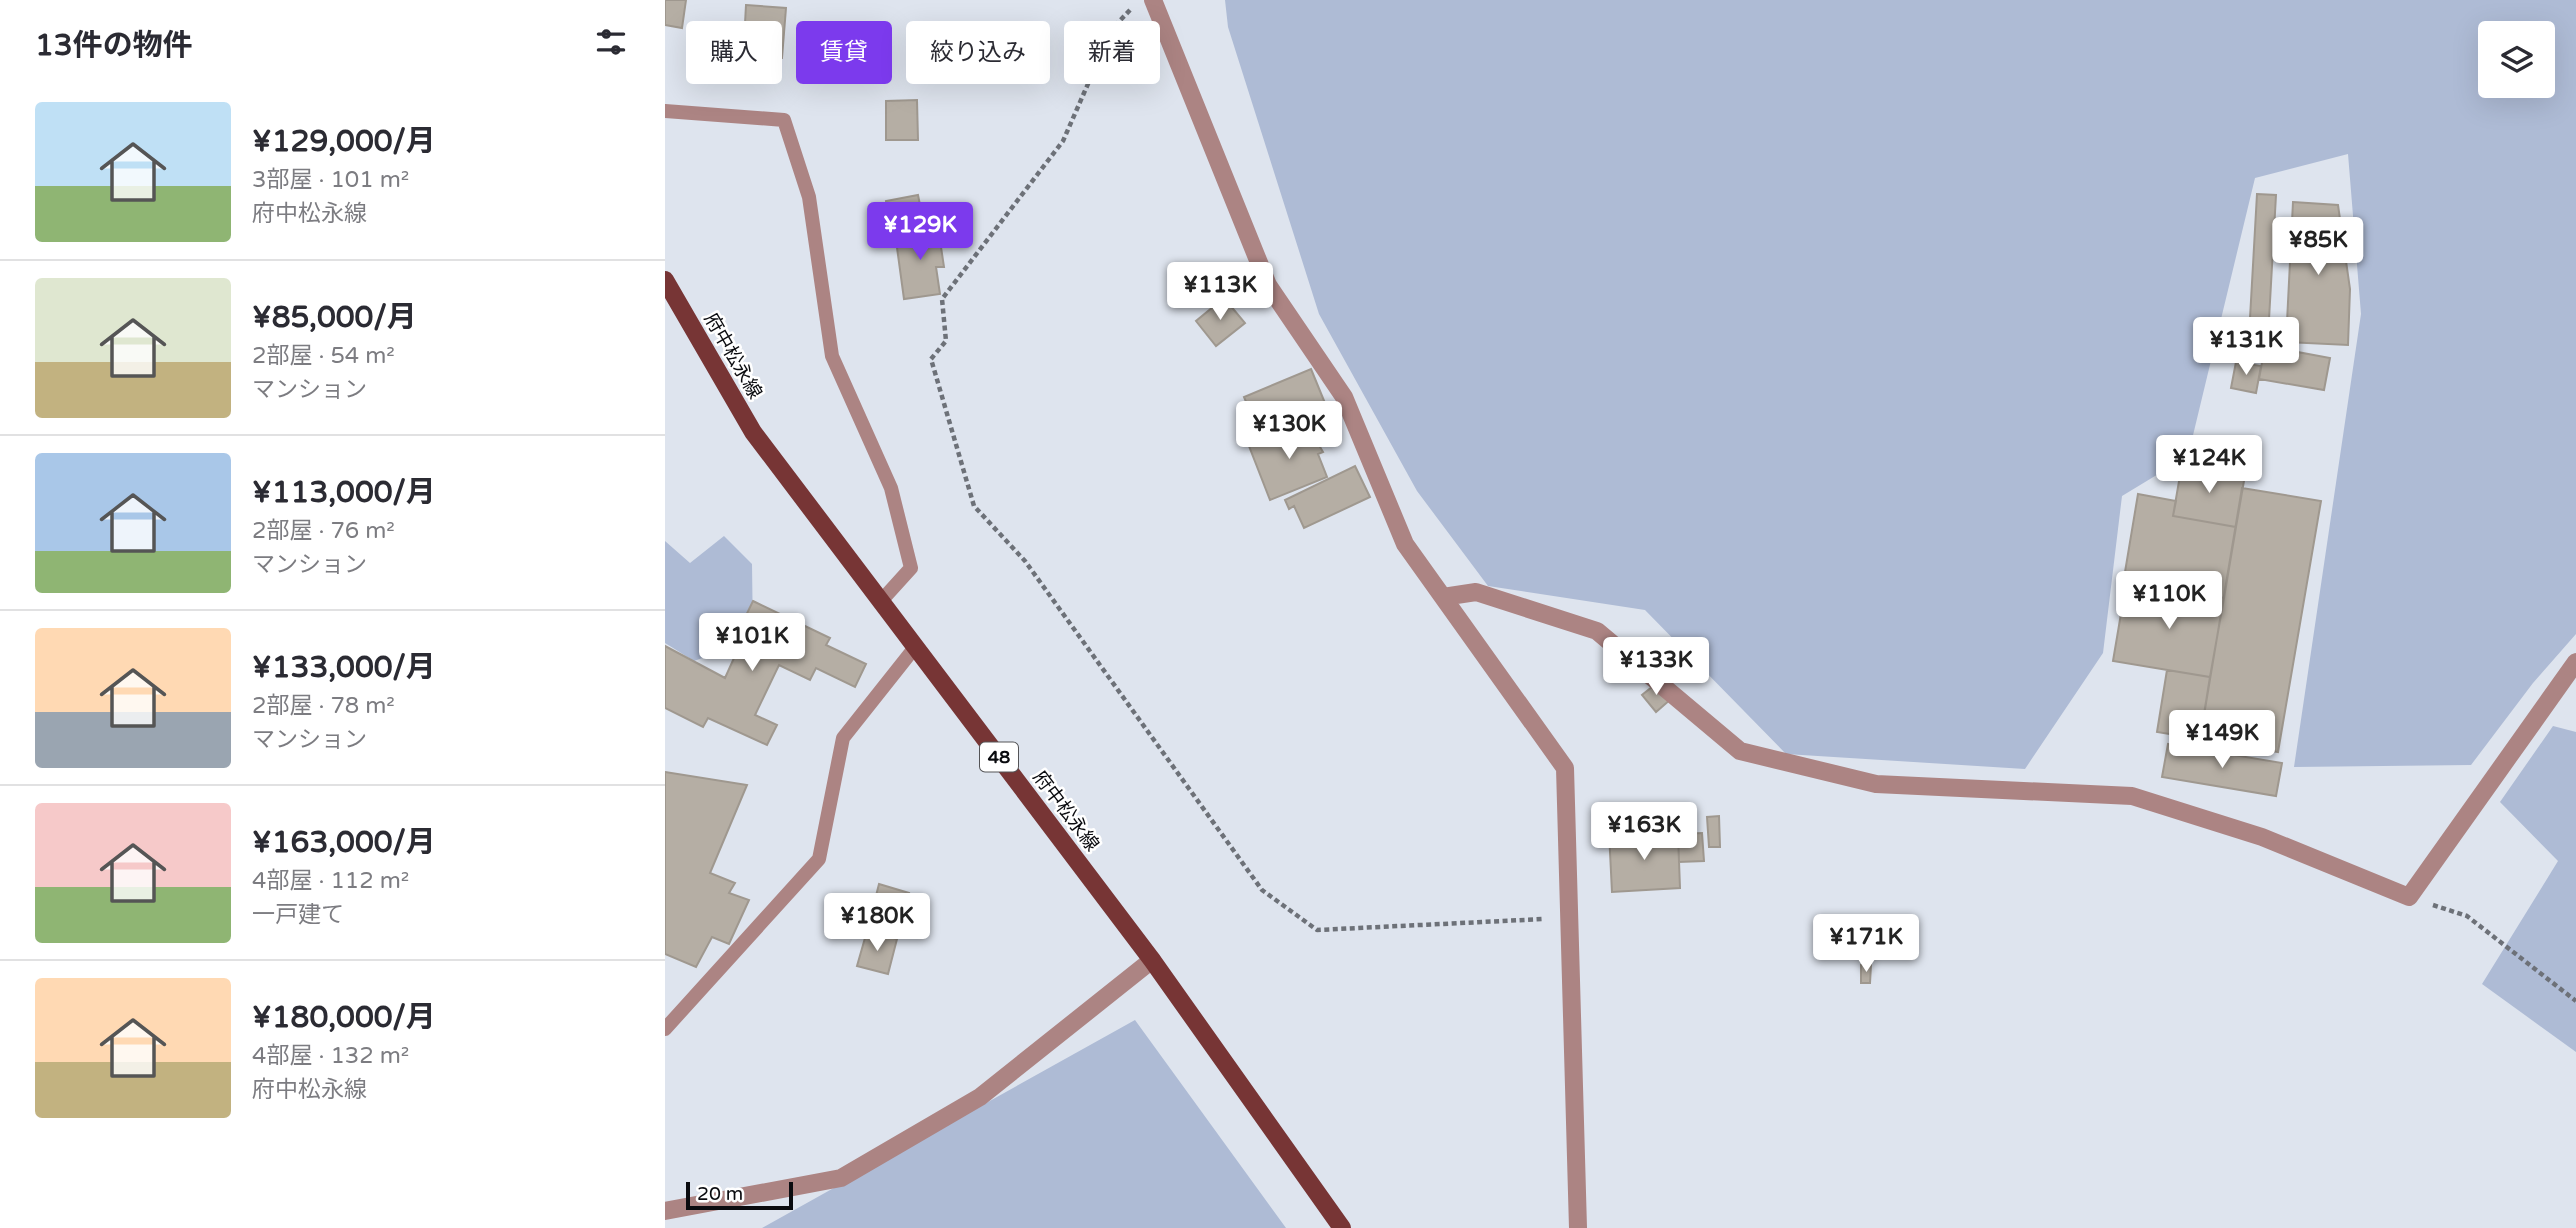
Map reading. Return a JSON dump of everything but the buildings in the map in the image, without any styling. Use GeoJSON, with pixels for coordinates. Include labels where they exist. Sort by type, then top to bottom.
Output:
{"type":"FeatureCollection","features":[{"type":"Feature","properties":{"kind":"main road","name":"府中松永線"},"geometry":{"type":"LineString","coordinates":[[665,280],[753,432],[1152,960],[1342,1228]]}},
{"type":"Feature","properties":{"kind":"street"},"geometry":{"type":"LineString","coordinates":[[1153,0],[1268,285],[1344,397],[1405,544],[1565,768],[1579,1228]]}},
{"type":"Feature","properties":{"kind":"street"},"geometry":{"type":"LineString","coordinates":[[1443,597],[1476,592],[1597,631],[1740,751],[1876,784],[2132,796],[2262,837],[2409,897],[2576,662]]}},
{"type":"Feature","properties":{"kind":"street"},"geometry":{"type":"LineString","coordinates":[[665,1212],[841,1178],[980,1097],[1152,960]]}},
{"type":"Feature","properties":{"kind":"lane"},"geometry":{"type":"LineString","coordinates":[[665,111],[784,120],[809,197],[832,356],[891,488],[911,568],[882,600]]}},
{"type":"Feature","properties":{"kind":"lane"},"geometry":{"type":"LineString","coordinates":[[665,1029],[819,859],[843,738],[916,646]]}},
{"type":"Feature","properties":{"kind":"path"},"geometry":{"type":"LineString","coordinates":[[1139,0],[1112,29],[1063,141],[942,299],[946,341],[931,359],[974,506],[1025,561],[1262,890],[1317,930],[1570,917]]}},
{"type":"Feature","properties":{"kind":"path"},"geometry":{"type":"LineString","coordinates":[[2409,897],[2466,916],[2576,1001]]}},
{"type":"Feature","properties":{"kind":"shaded area"},"geometry":{"type":"Polygon","coordinates":[[[1225,0],[2576,0],[2576,634],[2533,683],[2471,765],[2294,767],[2361,314],[2348,154],[2255,178],[2188,456],[2122,496],[2103,653],[2025,769],[1786,754],[1645,610],[1488,586],[1417,491],[1319,314],[1228,27],[1225,0]]]}},
{"type":"Feature","properties":{"kind":"shaded area"},"geometry":{"type":"Polygon","coordinates":[[[724,536],[752,564],[753,640],[694,661],[665,643],[665,541],[690,563],[724,536]]]}},
{"type":"Feature","properties":{"kind":"shaded area"},"geometry":{"type":"Polygon","coordinates":[[[2553,726],[2576,732],[2576,1052],[2482,984],[2558,861],[2500,802],[2553,726]]]}},
{"type":"Feature","properties":{"kind":"shaded area"},"geometry":{"type":"Polygon","coordinates":[[[1135,1020],[1286,1228],[762,1228],[1135,1020]]]}}]}
